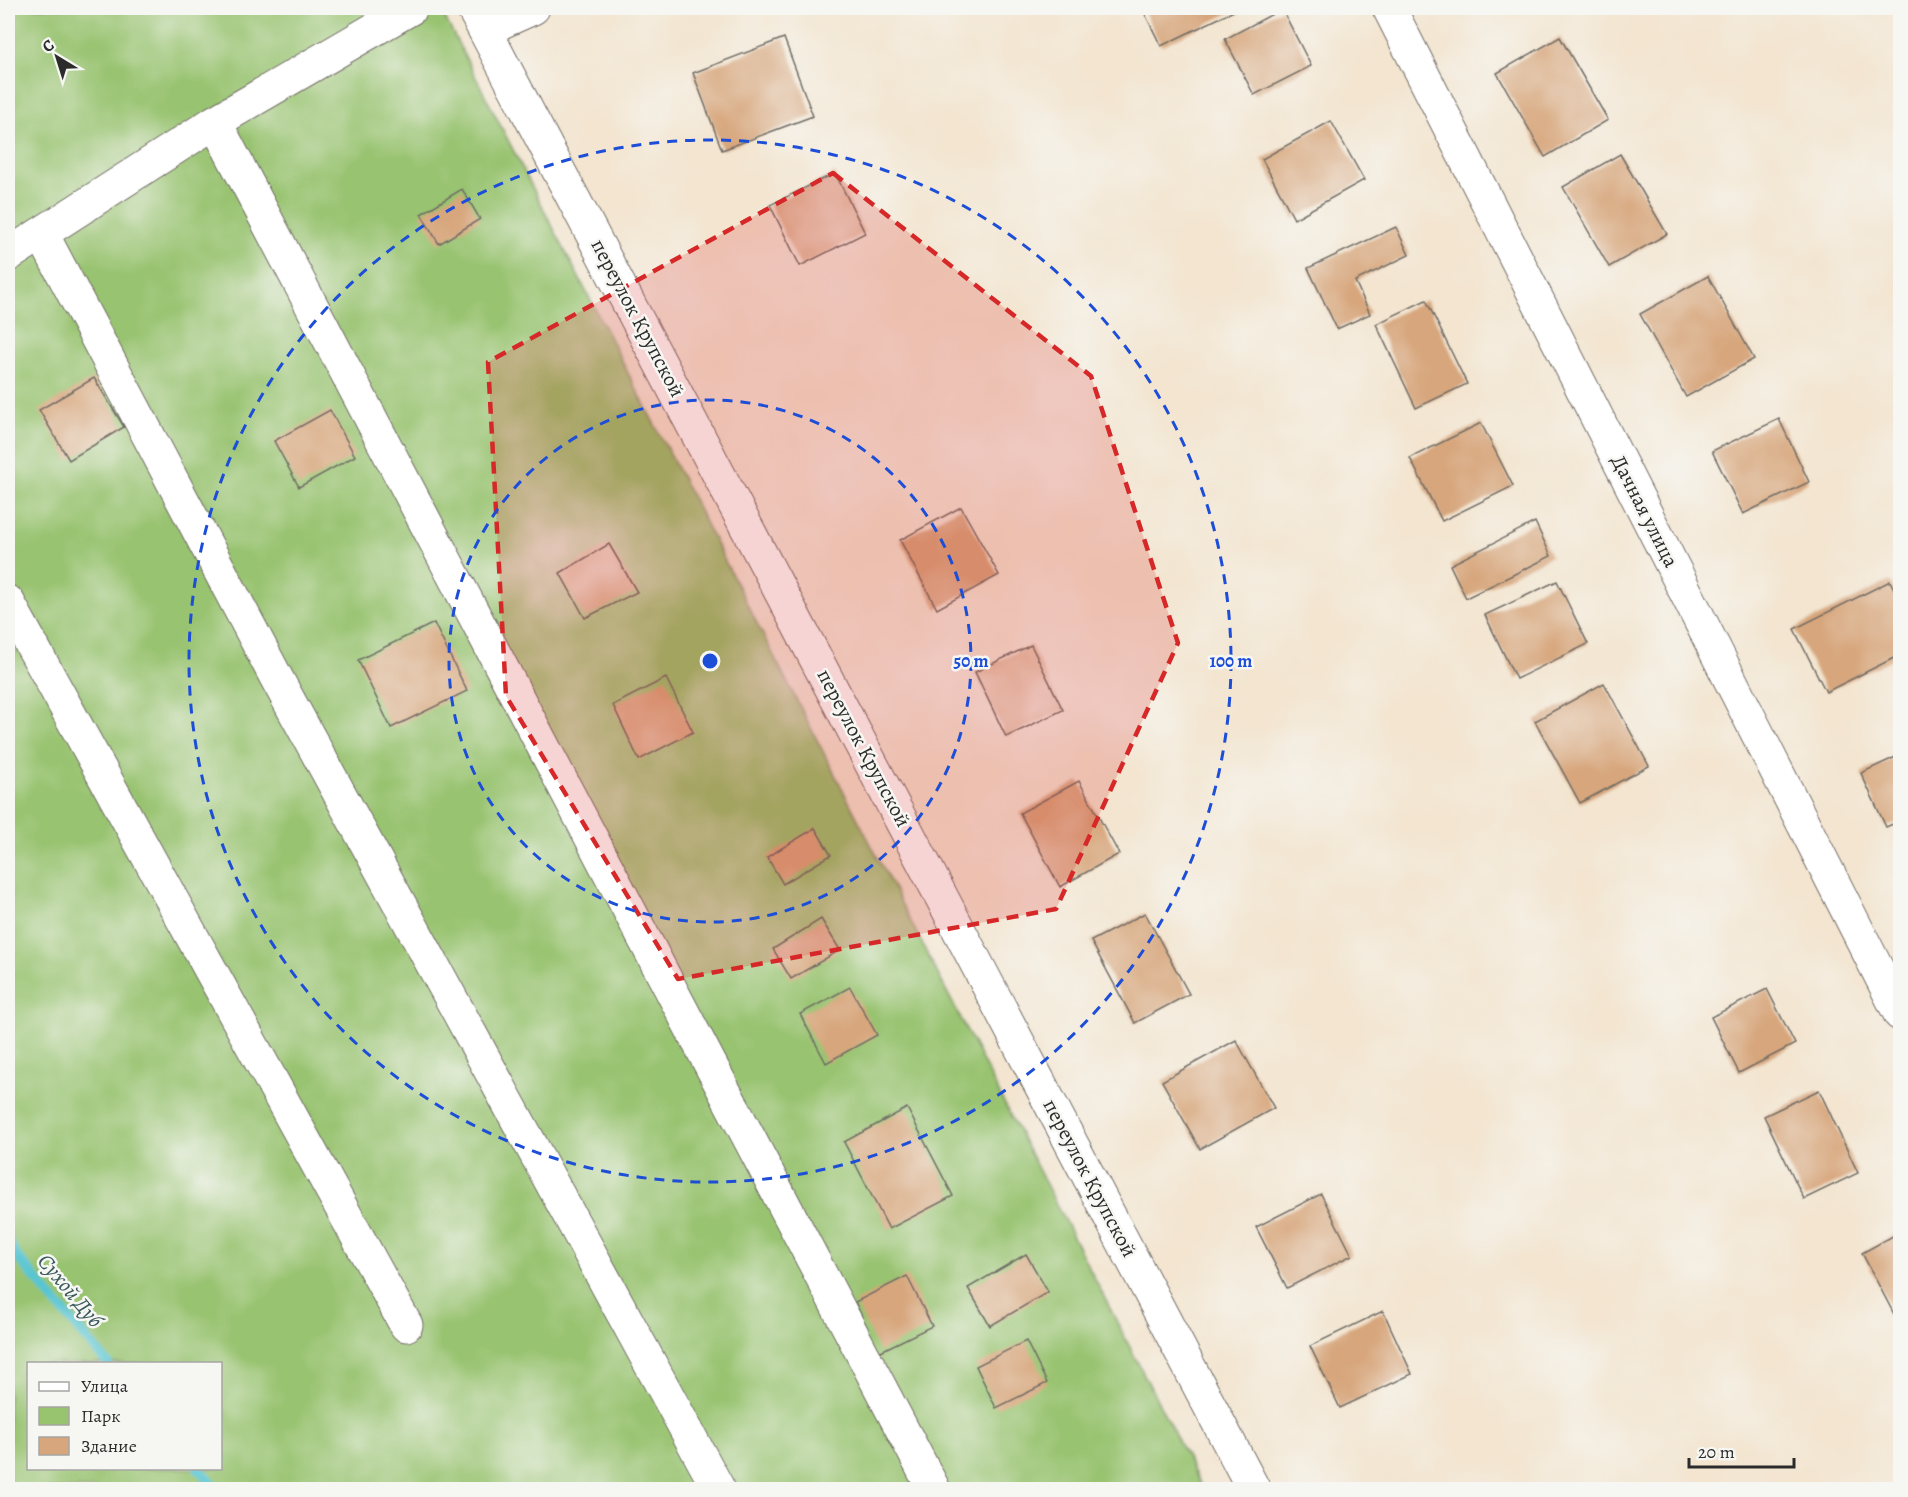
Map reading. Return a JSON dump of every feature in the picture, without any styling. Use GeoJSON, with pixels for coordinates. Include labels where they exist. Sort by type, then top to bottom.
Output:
{"type":"FeatureCollection","features":[{"type":"Feature","properties":{"kind":"street"},"geometry":{"type":"LineString","coordinates":[[8,255],[215,122],[411,8]]}},
{"type":"Feature","properties":{"kind":"street"},"geometry":{"type":"LineString","coordinates":[[479,18],[533,8]]}},
{"type":"Feature","properties":{"kind":"street","name":"Дачная улица"},"geometry":{"type":"LineString","coordinates":[[1389,8],[1900,1014]]}},
{"type":"Feature","properties":{"kind":"street","name":"переулок Крупской"},"geometry":{"type":"LineString","coordinates":[[479,18],[1254,1490]]}},
{"type":"Feature","properties":{"kind":"street"},"geometry":{"type":"LineString","coordinates":[[215,122],[934,1490]]}},
{"type":"Feature","properties":{"kind":"street"},"geometry":{"type":"LineString","coordinates":[[42,234],[277,679],[719,1490]]}},
{"type":"Feature","properties":{"kind":"street"},"geometry":{"type":"LineString","coordinates":[[8,602],[406,1325]]}},
{"type":"Feature","properties":{"kind":"highlighted area"},"geometry":{"type":"Polygon","coordinates":[[[833,173],[1091,376],[1178,643],[1056,909],[678,979],[506,696],[488,362],[833,173]]]}},
{"type":"Feature","properties":{"kind":"green space"},"geometry":{"type":"Polygon","coordinates":[[[8,8],[440,8],[1203,1489],[8,1489],[8,8]]]}},
{"type":"Feature","properties":{"kind":"building"},"geometry":{"type":"Polygon","coordinates":[[[1142,8],[1240,8],[1161,46],[1142,8]]]}},
{"type":"Feature","properties":{"kind":"building"},"geometry":{"type":"Polygon","coordinates":[[[1282,9],[1311,66],[1254,95],[1225,39],[1282,9]]]}},
{"type":"Feature","properties":{"kind":"building"},"geometry":{"type":"Polygon","coordinates":[[[1560,37],[1608,120],[1545,157],[1497,73],[1560,37]]]}},
{"type":"Feature","properties":{"kind":"building"},"geometry":{"type":"Polygon","coordinates":[[[784,38],[813,116],[722,150],[693,73],[784,38]]]}},
{"type":"Feature","properties":{"kind":"building"},"geometry":{"type":"Polygon","coordinates":[[[1331,121],[1364,180],[1294,219],[1262,159],[1331,121]]]}},
{"type":"Feature","properties":{"kind":"building"},"geometry":{"type":"Polygon","coordinates":[[[1620,154],[1667,234],[1609,267],[1563,187],[1620,154]]]}},
{"type":"Feature","properties":{"kind":"building"},"geometry":{"type":"Polygon","coordinates":[[[835,173],[865,233],[800,266],[770,205],[835,173]]]}},
{"type":"Feature","properties":{"kind":"building"},"geometry":{"type":"Polygon","coordinates":[[[462,189],[480,219],[439,244],[421,214],[462,189]]]}},
{"type":"Feature","properties":{"kind":"building"},"geometry":{"type":"Polygon","coordinates":[[[1396,227],[1409,255],[1355,281],[1370,314],[1337,329],[1308,268],[1396,227]]]}},
{"type":"Feature","properties":{"kind":"building"},"geometry":{"type":"Polygon","coordinates":[[[1708,276],[1754,359],[1686,397],[1640,314],[1708,276]]]}},
{"type":"Feature","properties":{"kind":"building"},"geometry":{"type":"Polygon","coordinates":[[[1426,300],[1467,384],[1416,408],[1376,324],[1426,300]]]}},
{"type":"Feature","properties":{"kind":"building"},"geometry":{"type":"Polygon","coordinates":[[[94,378],[124,427],[69,460],[39,410],[94,378]]]}},
{"type":"Feature","properties":{"kind":"building"},"geometry":{"type":"Polygon","coordinates":[[[330,410],[355,456],[299,487],[274,441],[330,410]]]}},
{"type":"Feature","properties":{"kind":"building"},"geometry":{"type":"Polygon","coordinates":[[[1779,419],[1809,482],[1743,514],[1712,451],[1779,419]]]}},
{"type":"Feature","properties":{"kind":"building"},"geometry":{"type":"Polygon","coordinates":[[[1481,423],[1513,486],[1442,521],[1410,458],[1481,423]]]}},
{"type":"Feature","properties":{"kind":"building"},"geometry":{"type":"Polygon","coordinates":[[[961,507],[999,575],[937,609],[900,540],[961,507]]]}},
{"type":"Feature","properties":{"kind":"building"},"geometry":{"type":"Polygon","coordinates":[[[1535,522],[1551,556],[1466,598],[1450,565],[1535,522]]]}},
{"type":"Feature","properties":{"kind":"building"},"geometry":{"type":"Polygon","coordinates":[[[609,544],[637,592],[585,618],[560,573],[609,544]]]}},
{"type":"Feature","properties":{"kind":"building"},"geometry":{"type":"Polygon","coordinates":[[[1557,581],[1588,644],[1516,679],[1485,615],[1557,581]]]}},
{"type":"Feature","properties":{"kind":"building"},"geometry":{"type":"Polygon","coordinates":[[[1890,581],[1900,601],[1900,655],[1826,692],[1794,629],[1890,581]]]}},
{"type":"Feature","properties":{"kind":"building"},"geometry":{"type":"Polygon","coordinates":[[[434,623],[467,691],[391,728],[358,660],[434,623]]]}},
{"type":"Feature","properties":{"kind":"building"},"geometry":{"type":"Polygon","coordinates":[[[1031,645],[1063,710],[1006,737],[975,672],[1031,645]]]}},
{"type":"Feature","properties":{"kind":"building"},"geometry":{"type":"Polygon","coordinates":[[[666,678],[693,732],[639,760],[613,705],[666,678]]]}},
{"type":"Feature","properties":{"kind":"building"},"geometry":{"type":"Polygon","coordinates":[[[1604,683],[1649,766],[1580,803],[1535,721],[1604,683]]]}},
{"type":"Feature","properties":{"kind":"building"},"geometry":{"type":"Polygon","coordinates":[[[1900,755],[1900,821],[1886,827],[1861,773],[1900,755]]]}},
{"type":"Feature","properties":{"kind":"building"},"geometry":{"type":"Polygon","coordinates":[[[1079,781],[1119,854],[1060,887],[1020,813],[1079,781]]]}},
{"type":"Feature","properties":{"kind":"building"},"geometry":{"type":"Polygon","coordinates":[[[815,828],[831,855],[783,884],[767,857],[815,828]]]}},
{"type":"Feature","properties":{"kind":"building"},"geometry":{"type":"Polygon","coordinates":[[[1145,913],[1189,994],[1135,1023],[1091,941],[1145,913]]]}},
{"type":"Feature","properties":{"kind":"building"},"geometry":{"type":"Polygon","coordinates":[[[821,919],[840,950],[791,979],[773,949],[821,919]]]}},
{"type":"Feature","properties":{"kind":"building"},"geometry":{"type":"Polygon","coordinates":[[[850,987],[877,1035],[826,1063],[800,1014],[850,987]]]}},
{"type":"Feature","properties":{"kind":"building"},"geometry":{"type":"Polygon","coordinates":[[[1767,989],[1795,1044],[1739,1073],[1711,1017],[1767,989]]]}},
{"type":"Feature","properties":{"kind":"building"},"geometry":{"type":"Polygon","coordinates":[[[1236,1040],[1274,1108],[1200,1149],[1162,1081],[1236,1040]]]}},
{"type":"Feature","properties":{"kind":"building"},"geometry":{"type":"Polygon","coordinates":[[[1819,1090],[1858,1173],[1804,1199],[1764,1116],[1819,1090]]]}},
{"type":"Feature","properties":{"kind":"building"},"geometry":{"type":"Polygon","coordinates":[[[907,1108],[953,1196],[889,1229],[844,1142],[907,1108]]]}},
{"type":"Feature","properties":{"kind":"building"},"geometry":{"type":"Polygon","coordinates":[[[1321,1194],[1352,1255],[1287,1288],[1256,1227],[1321,1194]]]}},
{"type":"Feature","properties":{"kind":"building"},"geometry":{"type":"Polygon","coordinates":[[[1900,1232],[1900,1318],[1897,1320],[1862,1253],[1900,1232]]]}},
{"type":"Feature","properties":{"kind":"building"},"geometry":{"type":"Polygon","coordinates":[[[1026,1254],[1048,1292],[990,1326],[968,1288],[1026,1254]]]}},
{"type":"Feature","properties":{"kind":"building"},"geometry":{"type":"Polygon","coordinates":[[[907,1276],[932,1326],[879,1352],[855,1302],[907,1276]]]}},
{"type":"Feature","properties":{"kind":"building"},"geometry":{"type":"Polygon","coordinates":[[[1383,1311],[1412,1374],[1340,1408],[1310,1346],[1383,1311]]]}},
{"type":"Feature","properties":{"kind":"building"},"geometry":{"type":"Polygon","coordinates":[[[1026,1341],[1047,1383],[996,1408],[976,1366],[1026,1341]]]}},
{"type":"Feature","properties":{"kind":"waterway","name":"Сухой Дуб"},"geometry":{"type":"LineString","coordinates":[[8,1239],[14,1253],[106,1362]]}},
{"type":"Feature","properties":{"kind":"waterway","name":"Сухой Дуб"},"geometry":{"type":"LineString","coordinates":[[200,1470],[218,1490]]}}]}
